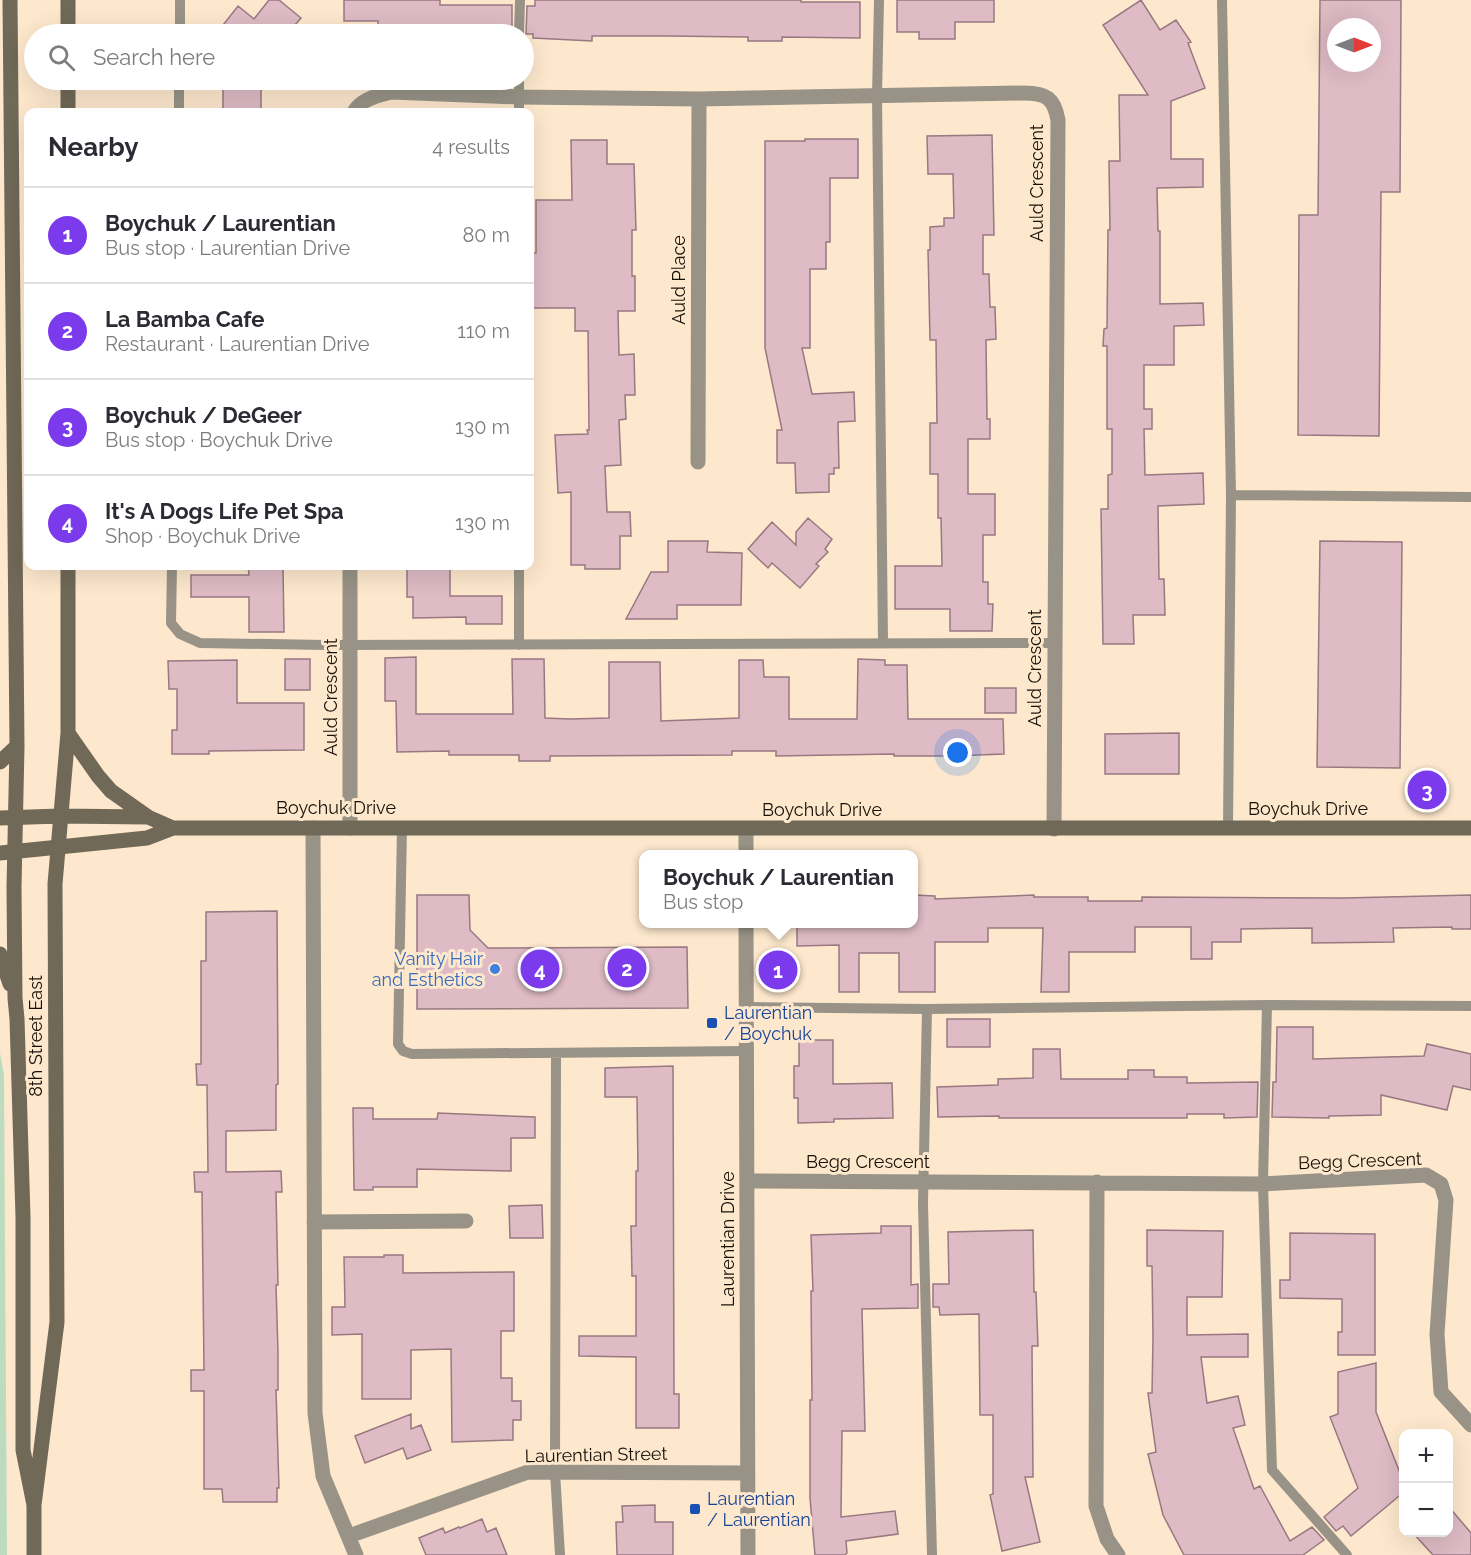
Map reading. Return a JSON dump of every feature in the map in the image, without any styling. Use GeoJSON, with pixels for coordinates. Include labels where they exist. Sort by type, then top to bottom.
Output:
{"type":"FeatureCollection","features":[{"type":"Feature","properties":{"kind":"main road","name":"8th Street East"},"geometry":{"type":"LineString","coordinates":[[10,0],[17,746],[16,818],[7,852],[17,1019],[23,1217],[23,1450],[34,1504]]}},
{"type":"Feature","properties":{"kind":"main road"},"geometry":{"type":"LineString","coordinates":[[68,0],[68,24]]}},
{"type":"Feature","properties":{"kind":"main road"},"geometry":{"type":"LineString","coordinates":[[68,90],[68,108]]}},
{"type":"Feature","properties":{"kind":"main road","name":"8th Street East"},"geometry":{"type":"LineString","coordinates":[[34,1555],[34,1504],[57,1322],[55,917],[57,847],[68,733],[68,570]]}},
{"type":"Feature","properties":{"kind":"main road"},"geometry":{"type":"LineString","coordinates":[[68,733],[111,791],[148,817]]}},
{"type":"Feature","properties":{"kind":"main road"},"geometry":{"type":"LineString","coordinates":[[0,762],[17,746]]}},
{"type":"Feature","properties":{"kind":"main road","name":"Boychuk Drive"},"geometry":{"type":"LineString","coordinates":[[0,818],[148,817],[173,828]]}},
{"type":"Feature","properties":{"kind":"main road","name":"Boychuk Drive"},"geometry":{"type":"LineString","coordinates":[[7,852],[147,838],[173,828],[746,830],[1471,828]]}},
{"type":"Feature","properties":{"kind":"main road"},"geometry":{"type":"LineString","coordinates":[[0,954],[15,998]]}},
{"type":"Feature","properties":{"kind":"street","name":"Auld Crescent"},"geometry":{"type":"LineString","coordinates":[[356,108],[373,97],[391,92],[519,105],[699,99],[1037,93],[1049,98],[1056,107],[1058,120],[1054,829]]}},
{"type":"Feature","properties":{"kind":"street","name":"Auld Place"},"geometry":{"type":"LineString","coordinates":[[698,462],[699,99]]}},
{"type":"Feature","properties":{"kind":"street","name":"Auld Crescent"},"geometry":{"type":"LineString","coordinates":[[350,570],[350,828]]}},
{"type":"Feature","properties":{"kind":"street"},"geometry":{"type":"LineString","coordinates":[[313,828],[315,1413],[323,1476],[356,1555]]}},
{"type":"Feature","properties":{"kind":"street"},"geometry":{"type":"LineString","coordinates":[[746,830],[746,850]]}},
{"type":"Feature","properties":{"kind":"street","name":"Laurentian Drive"},"geometry":{"type":"LineString","coordinates":[[746,928],[748,1555]]}},
{"type":"Feature","properties":{"kind":"street","name":"Begg Crescent"},"geometry":{"type":"LineString","coordinates":[[748,1181],[1263,1184],[1426,1175],[1441,1184],[1446,1200],[1437,1335],[1442,1392],[1471,1425]]}},
{"type":"Feature","properties":{"kind":"street"},"geometry":{"type":"LineString","coordinates":[[1097,1182],[1096,1506],[1107,1539],[1118,1555]]}},
{"type":"Feature","properties":{"kind":"street"},"geometry":{"type":"LineString","coordinates":[[314,1222],[466,1221]]}},
{"type":"Feature","properties":{"kind":"street","name":"Laurentian Street"},"geometry":{"type":"LineString","coordinates":[[350,1536],[528,1472],[747,1473]]}},
{"type":"Feature","properties":{"kind":"lane"},"geometry":{"type":"LineString","coordinates":[[180,0],[180,24]]}},
{"type":"Feature","properties":{"kind":"lane"},"geometry":{"type":"LineString","coordinates":[[519,24],[520,0]]}},
{"type":"Feature","properties":{"kind":"lane"},"geometry":{"type":"LineString","coordinates":[[879,0],[883,642]]}},
{"type":"Feature","properties":{"kind":"lane"},"geometry":{"type":"LineString","coordinates":[[1222,0],[1231,495],[1228,828]]}},
{"type":"Feature","properties":{"kind":"lane"},"geometry":{"type":"LineString","coordinates":[[179,90],[179,108]]}},
{"type":"Feature","properties":{"kind":"lane"},"geometry":{"type":"LineString","coordinates":[[1231,495],[1471,497]]}},
{"type":"Feature","properties":{"kind":"lane"},"geometry":{"type":"LineString","coordinates":[[172,570],[171,623],[180,634],[200,643],[519,645],[1055,643]]}},
{"type":"Feature","properties":{"kind":"lane"},"geometry":{"type":"LineString","coordinates":[[519,570],[519,645]]}},
{"type":"Feature","properties":{"kind":"lane"},"geometry":{"type":"LineString","coordinates":[[402,827],[398,1044],[403,1051],[412,1054],[747,1051]]}},
{"type":"Feature","properties":{"kind":"lane"},"geometry":{"type":"LineString","coordinates":[[747,1007],[927,1009],[1267,1005],[1471,1006]]}},
{"type":"Feature","properties":{"kind":"lane"},"geometry":{"type":"LineString","coordinates":[[1267,1005],[1263,1184],[1272,1470],[1347,1555]]}},
{"type":"Feature","properties":{"kind":"lane"},"geometry":{"type":"LineString","coordinates":[[927,1009],[923,1182],[932,1555]]}},
{"type":"Feature","properties":{"kind":"lane"},"geometry":{"type":"LineString","coordinates":[[556,1053],[555,1472],[560,1555]]}},
{"type":"Feature","properties":{"kind":"green space"},"geometry":{"type":"Polygon","coordinates":[[[0,1053],[4,1075],[7,1555],[0,1555],[0,1053]]]}},
{"type":"Feature","properties":{"kind":"building"},"geometry":{"type":"Polygon","coordinates":[[[269,0],[279,0],[301,18],[296,24],[224,24],[238,6],[254,19],[269,0]]]}},
{"type":"Feature","properties":{"kind":"building"},"geometry":{"type":"Polygon","coordinates":[[[344,0],[440,0],[440,5],[512,5],[512,24],[378,24],[378,21],[344,21],[344,0]]]}},
{"type":"Feature","properties":{"kind":"building"},"geometry":{"type":"Polygon","coordinates":[[[535,0],[860,2],[860,38],[782,37],[782,41],[748,41],[748,37],[669,36],[592,36],[592,41],[534,38],[534,24],[526,24],[527,6],[535,6],[535,0]]]}},
{"type":"Feature","properties":{"kind":"building"},"geometry":{"type":"Polygon","coordinates":[[[897,0],[994,0],[994,22],[955,22],[955,39],[919,39],[919,32],[897,32],[897,0]]]}},
{"type":"Feature","properties":{"kind":"building"},"geometry":{"type":"Polygon","coordinates":[[[1141,0],[1160,30],[1176,20],[1191,42],[1188,43],[1205,88],[1171,101],[1171,159],[1203,159],[1203,187],[1157,188],[1158,231],[1160,231],[1160,304],[1203,303],[1204,325],[1174,326],[1174,365],[1144,365],[1144,409],[1152,409],[1152,429],[1144,429],[1145,475],[1203,473],[1204,504],[1158,506],[1159,579],[1164,579],[1165,615],[1133,615],[1134,644],[1103,644],[1101,509],[1108,509],[1108,475],[1112,474],[1112,429],[1107,429],[1107,346],[1103,346],[1104,329],[1107,328],[1108,230],[1110,230],[1109,161],[1120,161],[1119,95],[1148,95],[1103,25],[1141,0]]]}},
{"type":"Feature","properties":{"kind":"building"},"geometry":{"type":"Polygon","coordinates":[[[1320,0],[1401,0],[1400,192],[1381,192],[1379,436],[1298,435],[1299,215],[1318,215],[1320,0]]]}},
{"type":"Feature","properties":{"kind":"building"},"geometry":{"type":"Polygon","coordinates":[[[223,90],[261,90],[261,108],[223,108],[223,90]]]}},
{"type":"Feature","properties":{"kind":"building"},"geometry":{"type":"Polygon","coordinates":[[[992,135],[994,235],[983,235],[983,274],[989,274],[990,307],[995,307],[996,339],[986,340],[987,419],[990,419],[990,439],[968,439],[968,494],[995,494],[995,535],[983,535],[983,582],[988,582],[988,604],[993,604],[992,631],[950,631],[950,609],[895,609],[895,566],[942,566],[941,518],[938,518],[938,474],[930,474],[930,423],[937,423],[936,340],[930,340],[928,250],[930,250],[930,227],[944,226],[944,218],[954,218],[953,174],[928,174],[927,136],[992,135]]]}},
{"type":"Feature","properties":{"kind":"building"},"geometry":{"type":"Polygon","coordinates":[[[805,139],[858,139],[858,178],[830,178],[830,242],[826,242],[826,269],[810,269],[810,348],[802,348],[812,394],[854,392],[855,421],[838,422],[839,468],[834,468],[834,474],[829,474],[829,492],[796,493],[795,463],[777,463],[777,430],[782,430],[765,348],[765,141],[805,141],[805,139]]]}},
{"type":"Feature","properties":{"kind":"building"},"geometry":{"type":"Polygon","coordinates":[[[571,140],[607,140],[607,164],[634,164],[636,230],[632,230],[632,276],[635,276],[635,311],[618,311],[619,355],[634,354],[635,395],[625,395],[626,419],[619,420],[621,465],[605,466],[607,512],[630,512],[631,536],[620,536],[620,569],[585,569],[585,565],[571,565],[571,492],[558,493],[555,435],[588,434],[587,430],[589,430],[588,331],[575,331],[575,308],[534,308],[536,200],[572,200],[571,140]]]}},
{"type":"Feature","properties":{"kind":"building"},"geometry":{"type":"Polygon","coordinates":[[[808,518],[832,539],[825,549],[828,552],[816,564],[819,566],[800,588],[772,563],[768,568],[748,549],[772,522],[796,545],[796,532],[808,518]]]}},
{"type":"Feature","properties":{"kind":"building"},"geometry":{"type":"Polygon","coordinates":[[[668,541],[708,541],[707,552],[742,553],[741,605],[677,605],[677,619],[626,619],[651,572],[668,572],[668,541]]]}},
{"type":"Feature","properties":{"kind":"building"},"geometry":{"type":"Polygon","coordinates":[[[1320,541],[1402,542],[1400,768],[1317,767],[1320,541]]]}},
{"type":"Feature","properties":{"kind":"building"},"geometry":{"type":"Polygon","coordinates":[[[248,570],[283,570],[284,632],[249,632],[249,597],[191,597],[191,575],[249,575],[248,570]]]}},
{"type":"Feature","properties":{"kind":"building"},"geometry":{"type":"Polygon","coordinates":[[[407,570],[450,570],[450,596],[502,596],[502,624],[466,624],[466,617],[413,618],[413,597],[407,597],[407,570]]]}},
{"type":"Feature","properties":{"kind":"building"},"geometry":{"type":"Polygon","coordinates":[[[416,657],[416,714],[513,714],[512,659],[544,659],[545,718],[570,719],[609,718],[609,662],[660,662],[661,721],[739,718],[739,660],[763,660],[764,677],[789,677],[789,719],[857,719],[858,659],[885,660],[885,665],[907,665],[908,719],[1003,719],[1004,754],[776,756],[776,751],[732,751],[732,755],[550,756],[550,761],[519,761],[519,755],[449,755],[449,751],[397,752],[396,701],[385,701],[385,658],[416,657]]]}},
{"type":"Feature","properties":{"kind":"building"},"geometry":{"type":"Polygon","coordinates":[[[285,659],[310,659],[310,690],[285,690],[285,659]]]}},
{"type":"Feature","properties":{"kind":"building"},"geometry":{"type":"Polygon","coordinates":[[[237,660],[237,703],[304,703],[304,750],[209,751],[209,754],[172,754],[172,730],[177,730],[177,689],[169,689],[168,661],[237,660]]]}},
{"type":"Feature","properties":{"kind":"building"},"geometry":{"type":"Polygon","coordinates":[[[985,688],[1016,688],[1016,713],[985,713],[985,688]]]}},
{"type":"Feature","properties":{"kind":"building"},"geometry":{"type":"Polygon","coordinates":[[[1179,733],[1179,774],[1105,774],[1105,734],[1179,733]]]}},
{"type":"Feature","properties":{"kind":"building"},"geometry":{"type":"Polygon","coordinates":[[[417,895],[469,895],[470,930],[488,948],[687,947],[688,1008],[417,1009],[417,895]]]}},
{"type":"Feature","properties":{"kind":"building"},"geometry":{"type":"Polygon","coordinates":[[[918,895],[935,896],[935,899],[1034,895],[1034,897],[1088,897],[1088,901],[1142,901],[1142,897],[1344,898],[1471,895],[1471,929],[1393,928],[1394,942],[1312,943],[1312,928],[1241,929],[1241,942],[1212,942],[1212,959],[1191,959],[1191,927],[1135,927],[1135,952],[1069,952],[1069,992],[1041,992],[1043,928],[988,928],[988,942],[935,942],[935,992],[899,992],[899,953],[859,953],[859,992],[839,992],[839,945],[797,946],[797,928],[918,928],[918,895]]]}},
{"type":"Feature","properties":{"kind":"building"},"geometry":{"type":"Polygon","coordinates":[[[277,911],[276,1130],[226,1131],[226,1172],[281,1171],[282,1192],[276,1192],[278,1390],[276,1390],[279,1488],[277,1488],[277,1502],[223,1502],[222,1489],[204,1489],[204,1391],[191,1391],[191,1370],[204,1370],[202,1192],[195,1192],[194,1172],[208,1172],[207,1085],[197,1085],[196,1064],[201,1064],[201,961],[206,961],[206,912],[277,911]]]}},
{"type":"Feature","properties":{"kind":"building"},"geometry":{"type":"Polygon","coordinates":[[[947,1019],[990,1019],[990,1047],[947,1047],[947,1019]]]}},
{"type":"Feature","properties":{"kind":"building"},"geometry":{"type":"Polygon","coordinates":[[[1277,1027],[1313,1027],[1313,1059],[1424,1056],[1427,1044],[1471,1054],[1471,1090],[1453,1086],[1447,1110],[1381,1095],[1381,1115],[1329,1116],[1329,1118],[1272,1117],[1273,1082],[1276,1082],[1277,1027]]]}},
{"type":"Feature","properties":{"kind":"building"},"geometry":{"type":"Polygon","coordinates":[[[799,1040],[833,1040],[833,1084],[892,1083],[893,1118],[834,1119],[834,1122],[798,1123],[798,1098],[794,1098],[794,1066],[799,1066],[799,1040]]]}},
{"type":"Feature","properties":{"kind":"building"},"geometry":{"type":"Polygon","coordinates":[[[1033,1049],[1060,1049],[1061,1079],[1128,1079],[1128,1070],[1154,1070],[1154,1077],[1187,1077],[1187,1083],[1258,1082],[1257,1117],[1224,1118],[1224,1114],[1187,1114],[1187,1118],[938,1117],[937,1087],[998,1085],[998,1079],[1033,1078],[1033,1049]]]}},
{"type":"Feature","properties":{"kind":"building"},"geometry":{"type":"Polygon","coordinates":[[[673,1066],[674,1394],[679,1394],[679,1428],[636,1428],[636,1357],[579,1356],[579,1336],[636,1336],[636,1276],[632,1276],[631,1226],[636,1226],[637,1097],[605,1097],[605,1068],[673,1066]]]}},
{"type":"Feature","properties":{"kind":"building"},"geometry":{"type":"Polygon","coordinates":[[[353,1108],[373,1108],[373,1119],[437,1119],[438,1113],[535,1117],[535,1138],[511,1138],[511,1171],[417,1169],[417,1187],[373,1187],[373,1190],[354,1190],[353,1108]]]}},
{"type":"Feature","properties":{"kind":"building"},"geometry":{"type":"Polygon","coordinates":[[[542,1205],[543,1238],[510,1238],[509,1206],[542,1205]]]}},
{"type":"Feature","properties":{"kind":"building"},"geometry":{"type":"Polygon","coordinates":[[[881,1226],[911,1226],[911,1285],[918,1284],[918,1308],[862,1309],[865,1431],[842,1431],[841,1517],[895,1511],[898,1534],[846,1541],[847,1553],[845,1555],[815,1555],[810,1498],[811,1291],[813,1291],[811,1235],[881,1233],[881,1226]]]}},
{"type":"Feature","properties":{"kind":"building"},"geometry":{"type":"Polygon","coordinates":[[[1033,1230],[1038,1346],[1032,1346],[1033,1477],[1025,1477],[1040,1542],[1002,1551],[990,1495],[993,1494],[993,1415],[980,1415],[979,1314],[940,1315],[939,1307],[933,1307],[933,1284],[949,1284],[948,1232],[1033,1230]]]}},
{"type":"Feature","properties":{"kind":"building"},"geometry":{"type":"Polygon","coordinates":[[[1147,1230],[1223,1231],[1222,1297],[1187,1297],[1187,1335],[1248,1334],[1248,1357],[1201,1357],[1207,1403],[1238,1396],[1245,1425],[1233,1428],[1254,1489],[1260,1486],[1290,1541],[1312,1527],[1324,1540],[1303,1555],[1184,1555],[1163,1515],[1148,1454],[1156,1452],[1148,1393],[1152,1393],[1153,1337],[1152,1266],[1147,1266],[1147,1230]]]}},
{"type":"Feature","properties":{"kind":"building"},"geometry":{"type":"Polygon","coordinates":[[[1290,1233],[1375,1234],[1375,1355],[1338,1355],[1338,1332],[1342,1332],[1342,1299],[1280,1298],[1280,1280],[1290,1280],[1290,1233]]]}},
{"type":"Feature","properties":{"kind":"building"},"geometry":{"type":"Polygon","coordinates":[[[384,1255],[403,1255],[403,1273],[514,1272],[514,1331],[501,1331],[501,1378],[512,1378],[512,1401],[521,1401],[521,1420],[513,1420],[513,1440],[452,1442],[451,1349],[411,1350],[411,1399],[362,1399],[362,1334],[332,1335],[332,1307],[345,1307],[344,1257],[384,1257],[384,1255]]]}},
{"type":"Feature","properties":{"kind":"building"},"geometry":{"type":"Polygon","coordinates":[[[1376,1363],[1376,1412],[1399,1470],[1399,1496],[1351,1536],[1343,1526],[1336,1531],[1324,1517],[1358,1488],[1330,1417],[1338,1414],[1338,1372],[1376,1363]]]}},
{"type":"Feature","properties":{"kind":"building"},"geometry":{"type":"Polygon","coordinates":[[[411,1414],[411,1429],[421,1425],[431,1450],[407,1459],[403,1448],[365,1463],[355,1436],[411,1414]]]}},
{"type":"Feature","properties":{"kind":"building"},"geometry":{"type":"Polygon","coordinates":[[[655,1505],[655,1522],[673,1522],[673,1555],[617,1555],[616,1522],[623,1522],[622,1506],[655,1505]]]}},
{"type":"Feature","properties":{"kind":"building"},"geometry":{"type":"Polygon","coordinates":[[[1453,1512],[1471,1533],[1471,1555],[1433,1555],[1417,1537],[1453,1537],[1453,1512]]]}},
{"type":"Feature","properties":{"kind":"building"},"geometry":{"type":"Polygon","coordinates":[[[482,1519],[487,1532],[496,1528],[507,1555],[426,1555],[419,1538],[443,1528],[445,1533],[482,1519]]]}},
{"type":"Feature","properties":{"kind":"place","name":"Boychuk / DeGeer"},"geometry":{"type":"Point","coordinates":[1427,790]}},
{"type":"Feature","properties":{"kind":"place","name":"La Bamba Cafe"},"geometry":{"type":"Point","coordinates":[627,968]}},
{"type":"Feature","properties":{"kind":"place","name":"Vanity Hair and Esthetics"},"geometry":{"type":"Point","coordinates":[495,969]}},
{"type":"Feature","properties":{"kind":"place","name":"It's A Dogs Life Pet Spa"},"geometry":{"type":"Point","coordinates":[540,969]}},
{"type":"Feature","properties":{"kind":"place","name":"Boychuk / Laurentian"},"geometry":{"type":"Point","coordinates":[778,970]}},
{"type":"Feature","properties":{"kind":"place","name":"Laurentian / Boychuk"},"geometry":{"type":"Point","coordinates":[712,1023]}},
{"type":"Feature","properties":{"kind":"place","name":"Laurentian / Laurentian"},"geometry":{"type":"Point","coordinates":[695,1509]}}]}
